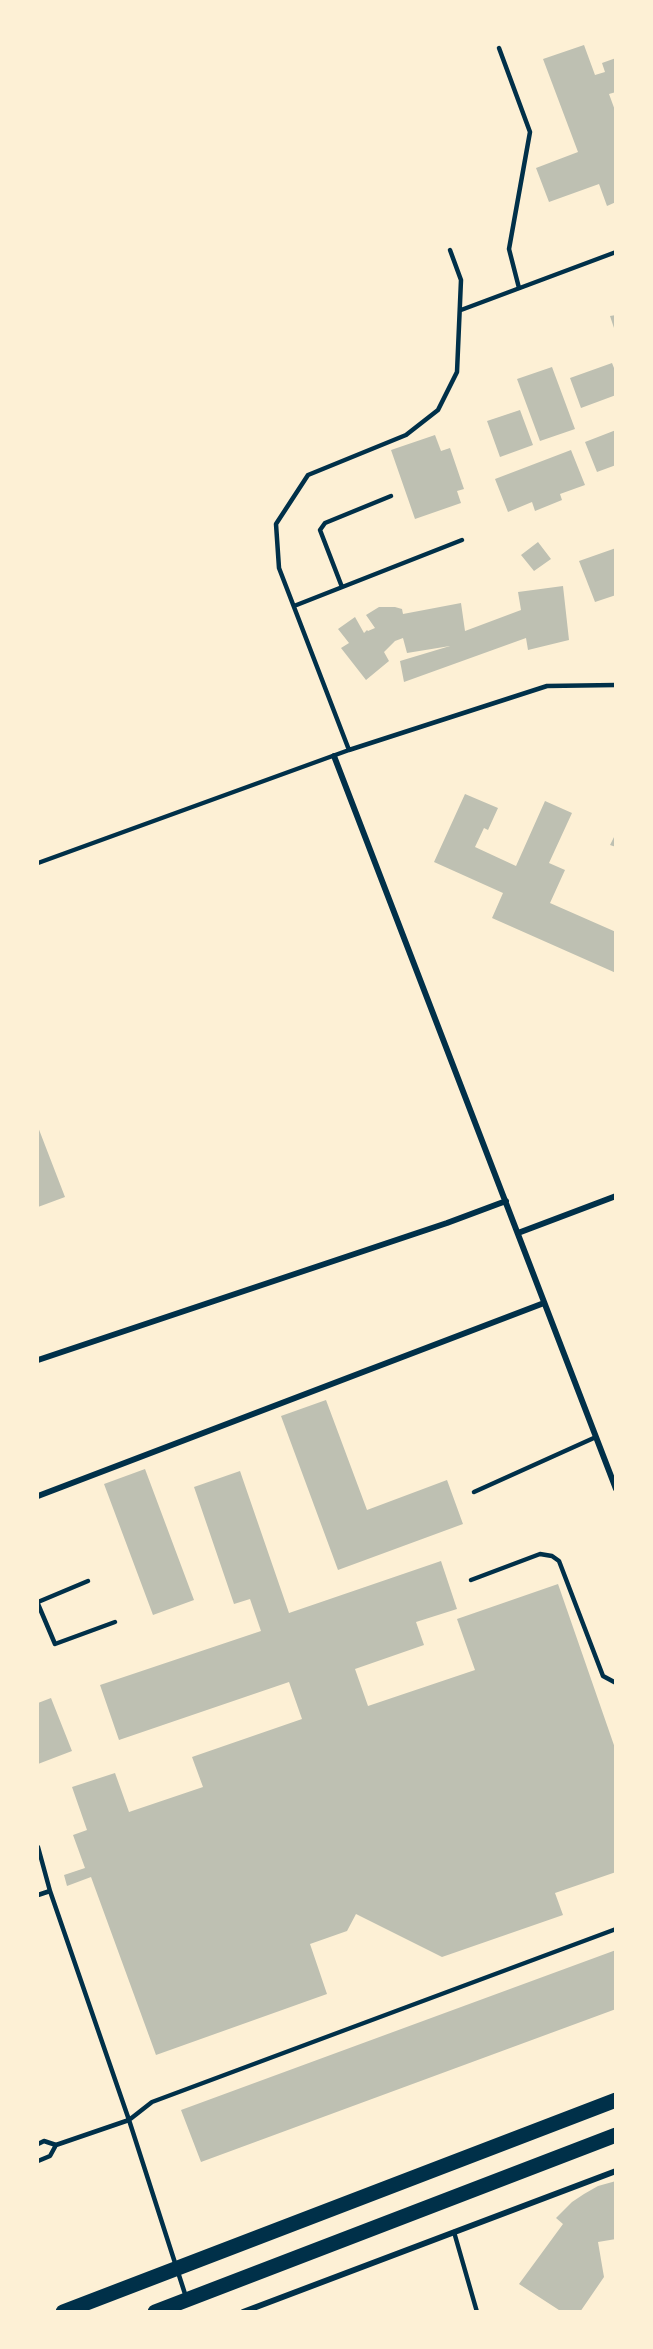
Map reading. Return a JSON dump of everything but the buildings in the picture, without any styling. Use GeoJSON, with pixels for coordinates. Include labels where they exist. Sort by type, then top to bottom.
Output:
{"type":"FeatureCollection","features":[{"type":"Feature","properties":{"kind":"main road"},"geometry":{"type":"LineString","coordinates":[[63,2312],[615,2100]]}},
{"type":"Feature","properties":{"kind":"main road"},"geometry":{"type":"LineString","coordinates":[[155,2312],[615,2136]]}},
{"type":"Feature","properties":{"kind":"street"},"geometry":{"type":"LineString","coordinates":[[334,756],[615,1489]]}},
{"type":"Feature","properties":{"kind":"street"},"geometry":{"type":"LineString","coordinates":[[518,1233],[615,1196]]}},
{"type":"Feature","properties":{"kind":"street"},"geometry":{"type":"LineString","coordinates":[[38,1360],[447,1223],[506,1201]]}},
{"type":"Feature","properties":{"kind":"street"},"geometry":{"type":"LineString","coordinates":[[38,1496],[544,1303]]}},
{"type":"Feature","properties":{"kind":"street"},"geometry":{"type":"LineString","coordinates":[[243,2312],[615,2171]]}},
{"type":"Feature","properties":{"kind":"lane"},"geometry":{"type":"LineString","coordinates":[[499,48],[530,132],[509,249],[519,288]]}},
{"type":"Feature","properties":{"kind":"lane"},"geometry":{"type":"LineString","coordinates":[[349,750],[279,568],[276,524],[308,475],[406,435],[438,410],[457,372],[461,280],[450,250]]}},
{"type":"Feature","properties":{"kind":"lane"},"geometry":{"type":"LineString","coordinates":[[461,310],[615,252]]}},
{"type":"Feature","properties":{"kind":"lane"},"geometry":{"type":"LineString","coordinates":[[342,587],[320,530],[325,523],[391,496]]}},
{"type":"Feature","properties":{"kind":"lane"},"geometry":{"type":"LineString","coordinates":[[294,606],[462,540]]}},
{"type":"Feature","properties":{"kind":"lane"},"geometry":{"type":"LineString","coordinates":[[38,862],[349,750],[547,686],[615,685]]}},
{"type":"Feature","properties":{"kind":"lane"},"geometry":{"type":"LineString","coordinates":[[474,1492],[596,1437]]}},
{"type":"Feature","properties":{"kind":"lane"},"geometry":{"type":"LineString","coordinates":[[471,1580],[540,1554],[560,1561],[603,1676],[615,1683]]}},
{"type":"Feature","properties":{"kind":"lane"},"geometry":{"type":"LineString","coordinates":[[88,1581],[38,1603],[55,1644],[115,1622]]}},
{"type":"Feature","properties":{"kind":"lane"},"geometry":{"type":"LineString","coordinates":[[38,1847],[50,1891],[129,2120],[186,2300]]}},
{"type":"Feature","properties":{"kind":"lane"},"geometry":{"type":"LineString","coordinates":[[38,1896],[50,1891]]}},
{"type":"Feature","properties":{"kind":"lane"},"geometry":{"type":"LineString","coordinates":[[38,2144],[44,2141],[56,2145],[129,2120],[152,2102],[615,1929]]}},
{"type":"Feature","properties":{"kind":"lane"},"geometry":{"type":"LineString","coordinates":[[38,2161],[50,2156],[56,2145]]}},
{"type":"Feature","properties":{"kind":"lane"},"geometry":{"type":"LineString","coordinates":[[453,2232],[477,2312]]}}]}
